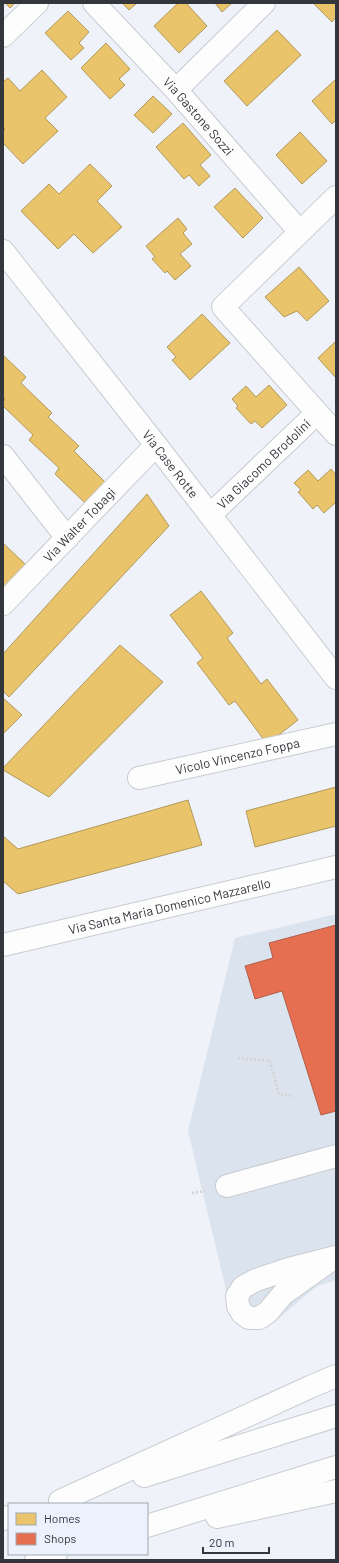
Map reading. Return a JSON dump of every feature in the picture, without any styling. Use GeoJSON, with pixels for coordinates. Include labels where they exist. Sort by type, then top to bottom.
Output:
{"type":"FeatureCollection","features":[{"type":"Feature","properties":{"kind":"main road"},"geometry":{"type":"LineString","coordinates":[[3,36],[37,3]]}},
{"type":"Feature","properties":{"kind":"main road","name":"Via Gastone Sozzi"},"geometry":{"type":"LineString","coordinates":[[94,3],[176,90],[300,232]]}},
{"type":"Feature","properties":{"kind":"main road"},"geometry":{"type":"LineString","coordinates":[[176,90],[264,3]]}},
{"type":"Feature","properties":{"kind":"main road"},"geometry":{"type":"LineString","coordinates":[[300,232],[336,197]]}},
{"type":"Feature","properties":{"kind":"main road","name":"Via Giacomo Brodolini"},"geometry":{"type":"LineString","coordinates":[[300,232],[223,307],[336,434]]}},
{"type":"Feature","properties":{"kind":"main road","name":"Via Case Rotte"},"geometry":{"type":"LineString","coordinates":[[3,252],[336,678]]}},
{"type":"Feature","properties":{"kind":"main road","name":"Via Giacomo Brodolini"},"geometry":{"type":"LineString","coordinates":[[210,515],[317,413]]}},
{"type":"Feature","properties":{"kind":"main road","name":"Via Walter Tobagi"},"geometry":{"type":"LineString","coordinates":[[3,604],[156,446]]}},
{"type":"Feature","properties":{"kind":"main road"},"geometry":{"type":"LineString","coordinates":[[3,456],[67,538]]}},
{"type":"Feature","properties":{"kind":"main road","name":"Vicolo Vincenzo Foppa"},"geometry":{"type":"LineString","coordinates":[[139,778],[336,734]]}},
{"type":"Feature","properties":{"kind":"main road","name":"Via Santa Maria Domenico Mazzarello"},"geometry":{"type":"LineString","coordinates":[[3,945],[336,867]]}},
{"type":"Feature","properties":{"kind":"main road"},"geometry":{"type":"LineString","coordinates":[[227,1186],[336,1156]]}},
{"type":"Feature","properties":{"kind":"main road"},"geometry":{"type":"LineString","coordinates":[[56,1503],[336,1376]]}},
{"type":"Feature","properties":{"kind":"main road"},"geometry":{"type":"LineString","coordinates":[[56,1503],[336,1416]]}},
{"type":"Feature","properties":{"kind":"main road"},"geometry":{"type":"LineString","coordinates":[[148,1526],[336,1467]]}},
{"type":"Feature","properties":{"kind":"main road"},"geometry":{"type":"LineString","coordinates":[[148,1532],[336,1491]]}},
{"type":"Feature","properties":{"kind":"main road"},"geometry":{"type":"LineString","coordinates":[[36,1560],[53,1555]]}},
{"type":"Feature","properties":{"kind":"path"},"geometry":{"type":"LineString","coordinates":[[238,1058],[270,1061],[280,1094],[293,1096]]}},
{"type":"Feature","properties":{"kind":"shaded area"},"geometry":{"type":"Polygon","coordinates":[[[336,914],[336,1280],[316,1287],[272,1324],[249,1330],[233,1319],[188,1131],[235,938],[336,914]]]}},
{"type":"Feature","properties":{"kind":"building: Homes"},"geometry":{"type":"Polygon","coordinates":[[[5,3],[15,3],[10,8],[5,3]]]}},
{"type":"Feature","properties":{"kind":"building: Homes"},"geometry":{"type":"Polygon","coordinates":[[[122,3],[137,3],[129,10],[122,3]]]}},
{"type":"Feature","properties":{"kind":"building: Homes"},"geometry":{"type":"Polygon","coordinates":[[[178,3],[186,3],[207,26],[179,53],[154,26],[178,3]]]}},
{"type":"Feature","properties":{"kind":"building: Homes"},"geometry":{"type":"Polygon","coordinates":[[[215,3],[232,3],[222,12],[215,3]]]}},
{"type":"Feature","properties":{"kind":"building: Homes"},"geometry":{"type":"Polygon","coordinates":[[[313,3],[336,3],[336,17],[332,22],[313,3]]]}},
{"type":"Feature","properties":{"kind":"building: Homes"},"geometry":{"type":"Polygon","coordinates":[[[68,11],[89,32],[79,43],[84,48],[71,60],[45,33],[68,11]]]}},
{"type":"Feature","properties":{"kind":"building: Homes"},"geometry":{"type":"Polygon","coordinates":[[[277,30],[301,55],[247,106],[224,81],[277,30]]]}},
{"type":"Feature","properties":{"kind":"building: Homes"},"geometry":{"type":"Polygon","coordinates":[[[106,43],[130,69],[119,79],[125,85],[110,99],[81,68],[106,43]]]}},
{"type":"Feature","properties":{"kind":"building: Homes"},"geometry":{"type":"Polygon","coordinates":[[[42,70],[67,97],[45,118],[58,131],[23,164],[3,143],[3,131],[5,129],[3,127],[3,82],[8,78],[20,91],[42,70]]]}},
{"type":"Feature","properties":{"kind":"building: Homes"},"geometry":{"type":"Polygon","coordinates":[[[336,79],[336,120],[332,124],[312,101],[336,79]]]}},
{"type":"Feature","properties":{"kind":"building: Homes"},"geometry":{"type":"Polygon","coordinates":[[[153,96],[172,114],[153,133],[134,115],[153,96]]]}},
{"type":"Feature","properties":{"kind":"building: Homes"},"geometry":{"type":"Polygon","coordinates":[[[183,123],[211,155],[200,165],[210,176],[199,186],[189,175],[184,179],[156,147],[183,123]]]}},
{"type":"Feature","properties":{"kind":"building: Homes"},"geometry":{"type":"Polygon","coordinates":[[[300,132],[327,161],[302,184],[276,155],[300,132]]]}},
{"type":"Feature","properties":{"kind":"building: Homes"},"geometry":{"type":"Polygon","coordinates":[[[90,164],[112,186],[97,201],[122,227],[93,253],[74,234],[58,249],[21,211],[49,184],[59,194],[90,164]]]}},
{"type":"Feature","properties":{"kind":"building: Homes"},"geometry":{"type":"Polygon","coordinates":[[[235,188],[263,218],[243,238],[214,207],[235,188]]]}},
{"type":"Feature","properties":{"kind":"building: Homes"},"geometry":{"type":"Polygon","coordinates":[[[178,218],[187,229],[183,233],[192,244],[180,254],[191,266],[175,280],[167,271],[165,273],[152,259],[155,257],[146,246],[178,218]]]}},
{"type":"Feature","properties":{"kind":"building: Homes"},"geometry":{"type":"Polygon","coordinates":[[[299,267],[329,301],[307,321],[297,311],[284,317],[265,297],[299,267]]]}},
{"type":"Feature","properties":{"kind":"building: Homes"},"geometry":{"type":"Polygon","coordinates":[[[202,314],[230,343],[190,380],[172,360],[176,357],[167,347],[202,314]]]}},
{"type":"Feature","properties":{"kind":"building: Homes"},"geometry":{"type":"Polygon","coordinates":[[[336,341],[336,378],[318,358],[336,341]]]}},
{"type":"Feature","properties":{"kind":"building: Homes"},"geometry":{"type":"Polygon","coordinates":[[[3,355],[26,377],[21,383],[52,413],[48,417],[79,446],[74,451],[105,482],[85,503],[55,474],[59,468],[29,440],[33,435],[3,406],[5,399],[3,397],[3,355]]]}},
{"type":"Feature","properties":{"kind":"building: Homes"},"geometry":{"type":"Polygon","coordinates":[[[269,385],[287,405],[262,428],[255,421],[251,424],[236,408],[238,406],[232,399],[246,386],[256,397],[269,385]]]}},
{"type":"Feature","properties":{"kind":"building: Homes"},"geometry":{"type":"Polygon","coordinates":[[[331,469],[336,475],[336,502],[324,513],[317,505],[313,509],[298,492],[301,490],[294,483],[308,470],[318,481],[331,469]]]}},
{"type":"Feature","properties":{"kind":"building: Homes"},"geometry":{"type":"Polygon","coordinates":[[[147,494],[169,526],[9,697],[3,691],[3,654],[147,494]]]}},
{"type":"Feature","properties":{"kind":"building: Homes"},"geometry":{"type":"Polygon","coordinates":[[[3,543],[26,565],[5,586],[3,584],[3,543]]]}},
{"type":"Feature","properties":{"kind":"building: Homes"},"geometry":{"type":"Polygon","coordinates":[[[201,591],[233,633],[227,638],[261,684],[267,679],[298,720],[267,744],[235,701],[229,705],[197,663],[203,658],[170,615],[201,591]]]}},
{"type":"Feature","properties":{"kind":"building: Homes"},"geometry":{"type":"Polygon","coordinates":[[[120,645],[163,682],[49,797],[3,770],[3,768],[120,645]]]}},
{"type":"Feature","properties":{"kind":"building: Homes"},"geometry":{"type":"Polygon","coordinates":[[[3,698],[22,715],[3,734],[3,698]]]}},
{"type":"Feature","properties":{"kind":"building: Homes"},"geometry":{"type":"Polygon","coordinates":[[[336,787],[336,826],[255,847],[246,811],[336,787]]]}},
{"type":"Feature","properties":{"kind":"building: Homes"},"geometry":{"type":"Polygon","coordinates":[[[188,800],[202,845],[18,894],[3,881],[3,836],[18,849],[188,800]]]}},
{"type":"Feature","properties":{"kind":"building: Shops"},"geometry":{"type":"Polygon","coordinates":[[[336,925],[336,1111],[321,1115],[282,991],[255,999],[245,966],[273,958],[269,943],[336,925]]]}}]}
